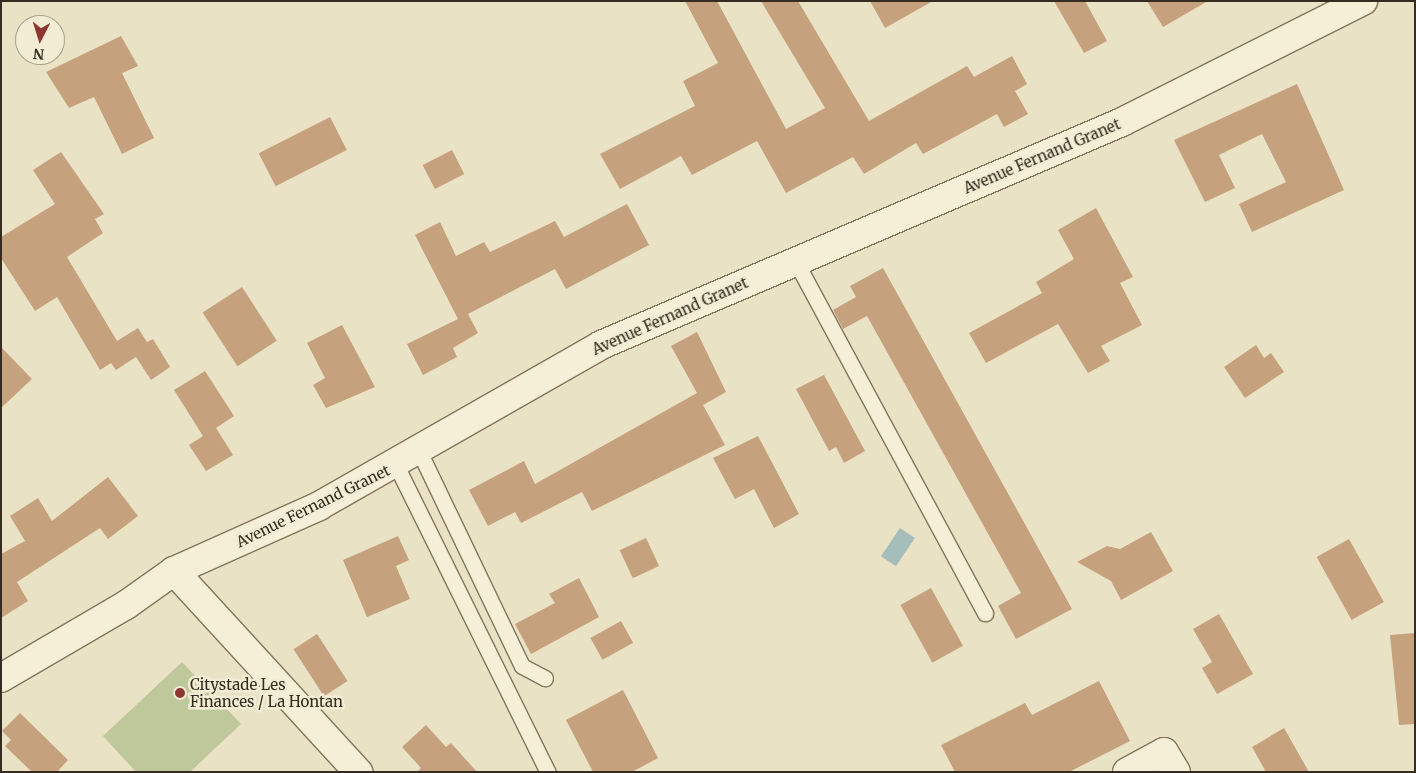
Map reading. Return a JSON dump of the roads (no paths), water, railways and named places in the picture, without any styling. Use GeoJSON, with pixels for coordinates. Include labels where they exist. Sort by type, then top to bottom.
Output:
{"type":"FeatureCollection","features":[{"type":"Feature","properties":{"kind":"street","name":"Avenue Fernand Granet"},"geometry":{"type":"LineString","coordinates":[[1,678],[126,605],[174,571],[319,506],[407,458],[601,345],[1122,122],[1364,1]]}},
{"type":"Feature","properties":{"kind":"street"},"geometry":{"type":"LineString","coordinates":[[174,571],[358,772]]}},
{"type":"Feature","properties":{"kind":"street"},"geometry":{"type":"LineString","coordinates":[[1127,772],[1164,752],[1176,772]]}},
{"type":"Feature","properties":{"kind":"lane"},"geometry":{"type":"LineString","coordinates":[[796,262],[985,613]]}},
{"type":"Feature","properties":{"kind":"lane"},"geometry":{"type":"LineString","coordinates":[[407,458],[522,666],[545,678]]}},
{"type":"Feature","properties":{"kind":"lane"},"geometry":{"type":"LineString","coordinates":[[407,458],[548,772]]}},
{"type":"Feature","properties":{"kind":"water"},"geometry":{"type":"Polygon","coordinates":[[[900,528],[915,538],[896,566],[881,556],[900,528]]]}},
{"type":"Feature","properties":{"kind":"place","name":"Citystade Les Finances / La Hontan"},"geometry":{"type":"Point","coordinates":[180,693]}}]}
